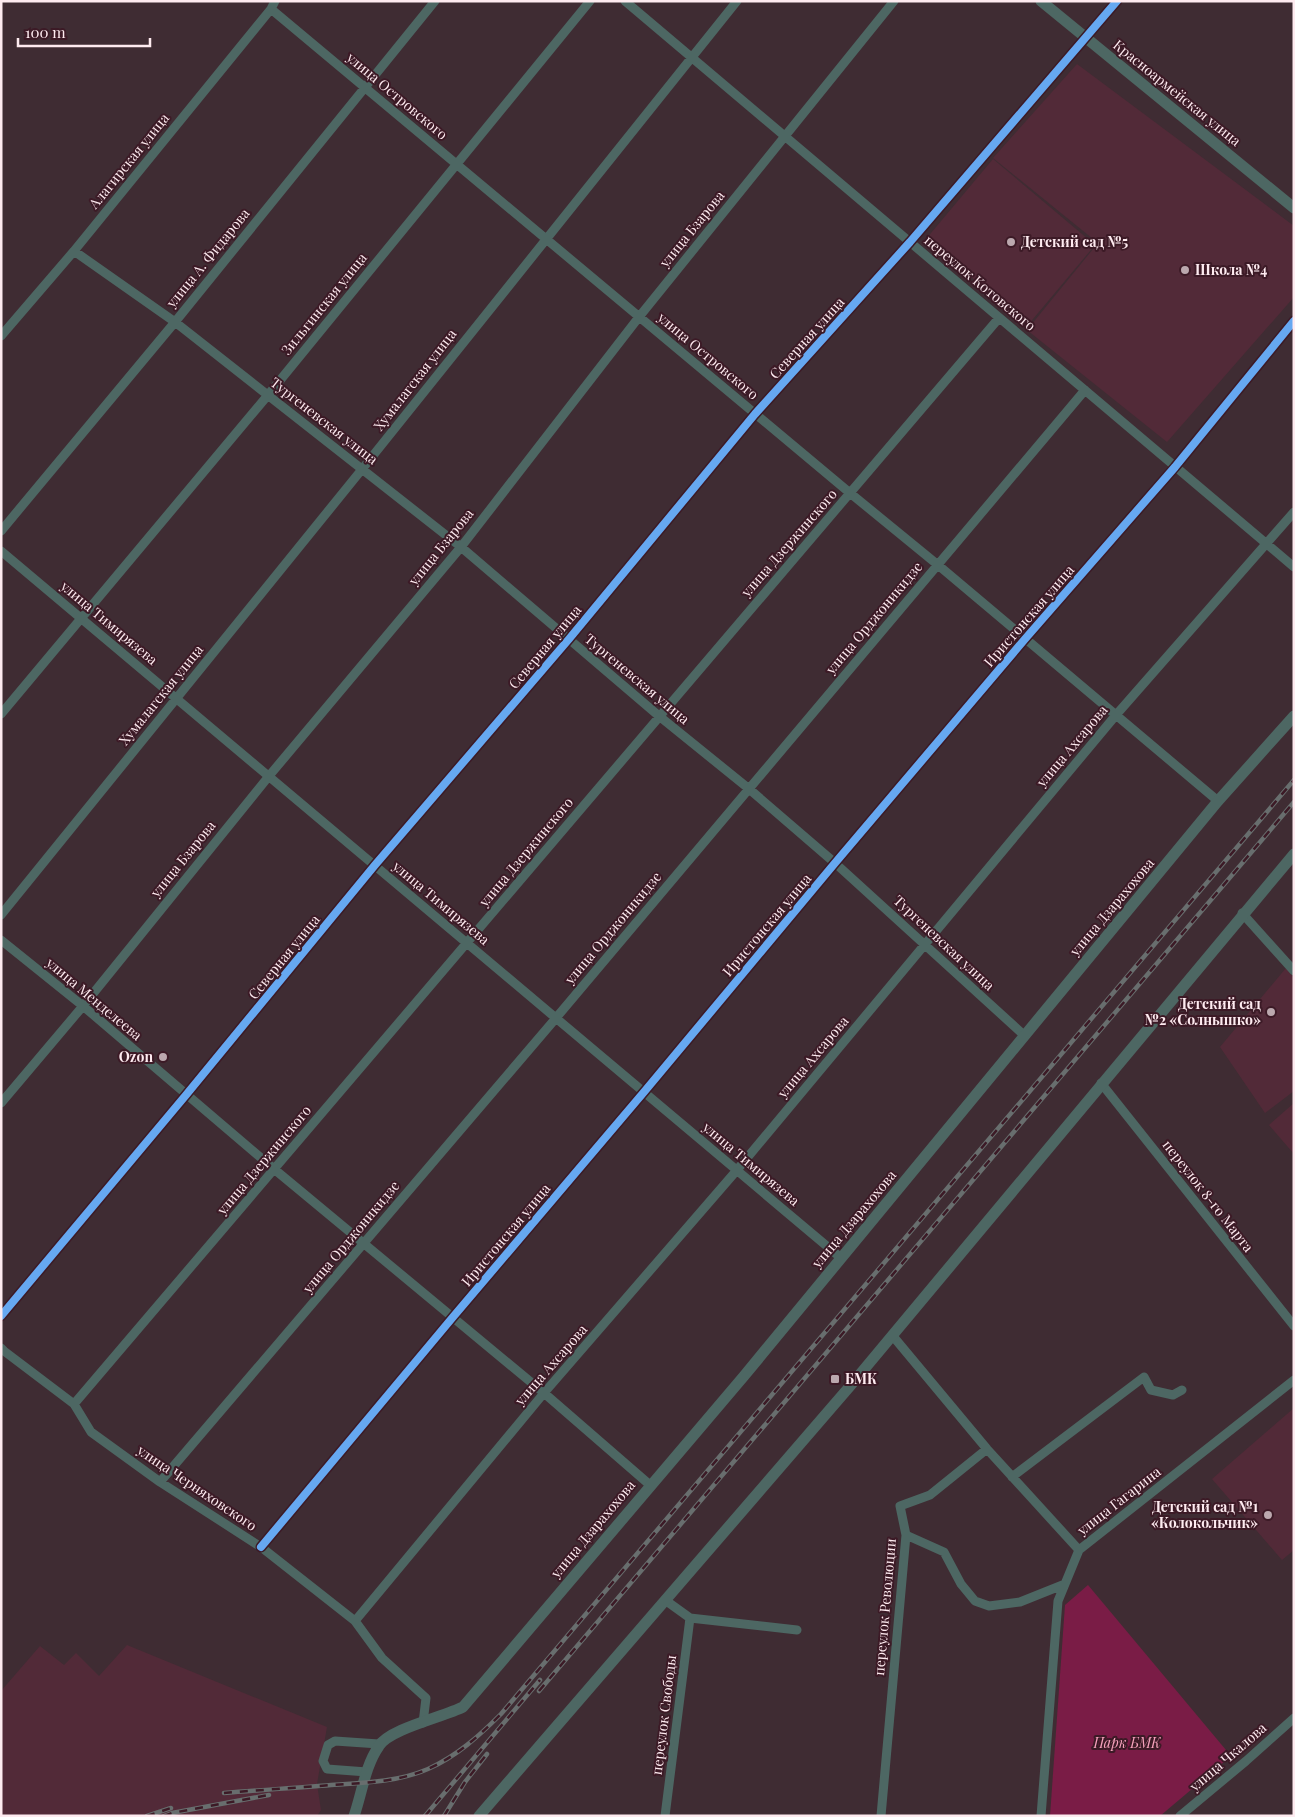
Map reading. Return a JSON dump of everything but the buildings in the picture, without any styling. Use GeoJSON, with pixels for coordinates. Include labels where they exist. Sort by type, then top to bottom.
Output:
{"type":"FeatureCollection","features":[{"type":"Feature","properties":{"kind":"street","name":"улица А. Фидарова"},"geometry":{"type":"LineString","coordinates":[[1,531],[175,322],[435,1]]}},
{"type":"Feature","properties":{"kind":"street","name":"Зильгинская улица"},"geometry":{"type":"LineString","coordinates":[[1,714],[268,395],[590,1]]}},
{"type":"Feature","properties":{"kind":"street","name":"переулок Котовского"},"geometry":{"type":"LineString","coordinates":[[625,1],[1294,567]]}},
{"type":"Feature","properties":{"kind":"street","name":"Хумалагская улица"},"geometry":{"type":"LineString","coordinates":[[1,915],[363,468],[737,1]]}},
{"type":"Feature","properties":{"kind":"street","name":"улица Бзарова"},"geometry":{"type":"LineString","coordinates":[[1,1103],[83,1006],[268,776],[461,546],[639,316],[894,1]]}},
{"type":"Feature","properties":{"kind":"street","name":"Красноармейская улица"},"geometry":{"type":"LineString","coordinates":[[1041,1],[1294,208]]}},
{"type":"Feature","properties":{"kind":"street","name":"Северная улица"},"geometry":{"type":"LineString","coordinates":[[1,1316],[375,865],[569,639],[755,414],[910,242],[1084,37],[1117,1]]}},
{"type":"Feature","properties":{"kind":"street","name":"улица Островского"},"geometry":{"type":"LineString","coordinates":[[273,5],[364,87],[850,493],[938,564],[1025,640],[1218,801]]}},
{"type":"Feature","properties":{"kind":"street","name":"Алагирская улица"},"geometry":{"type":"LineString","coordinates":[[1,336],[74,250],[273,5]]}},
{"type":"Feature","properties":{"kind":"street","name":"Тургеневская улица"},"geometry":{"type":"LineString","coordinates":[[74,250],[175,322],[461,546],[659,716],[748,788],[835,863],[1024,1036]]}},
{"type":"Feature","properties":{"kind":"street","name":"улица Дзержинского"},"geometry":{"type":"LineString","coordinates":[[74,1404],[999,318]]}},
{"type":"Feature","properties":{"kind":"street","name":"Иристонская улица"},"geometry":{"type":"LineString","coordinates":[[261,1547],[835,863],[1175,466],[1294,321]]}},
{"type":"Feature","properties":{"kind":"street","name":"улица Орджоникидзе"},"geometry":{"type":"LineString","coordinates":[[160,1482],[556,1018],[1085,390]]}},
{"type":"Feature","properties":{"kind":"street","name":"улица Ахсарова"},"geometry":{"type":"LineString","coordinates":[[354,1621],[544,1393],[737,1170],[1116,715],[1294,512]]}},
{"type":"Feature","properties":{"kind":"street","name":"улица Тимирязева"},"geometry":{"type":"LineString","coordinates":[[1,551],[841,1258]]}},
{"type":"Feature","properties":{"kind":"street","name":"улица Дзарахохова"},"geometry":{"type":"LineString","coordinates":[[379,1744],[393,1734],[463,1707],[744,1376],[1218,801],[1294,716]]}},
{"type":"Feature","properties":{"kind":"street"},"geometry":{"type":"LineString","coordinates":[[479,1816],[892,1335],[1242,913],[1294,854]]}},
{"type":"Feature","properties":{"kind":"street"},"geometry":{"type":"LineString","coordinates":[[1242,913],[1294,971]]}},
{"type":"Feature","properties":{"kind":"street","name":"улица Менделеева"},"geometry":{"type":"LineString","coordinates":[[1,940],[83,1006],[274,1169],[544,1393],[650,1485]]}},
{"type":"Feature","properties":{"kind":"street","name":"переулок 8-го Марта"},"geometry":{"type":"LineString","coordinates":[[1101,1083],[1294,1326]]}},
{"type":"Feature","properties":{"kind":"street"},"geometry":{"type":"LineString","coordinates":[[892,1335],[987,1449],[1079,1550]]}},
{"type":"Feature","properties":{"kind":"street","name":"улица Черняховского"},"geometry":{"type":"LineString","coordinates":[[1,1348],[74,1404],[91,1432],[160,1482],[261,1547],[354,1621],[382,1658],[426,1698],[422,1723]]}},
{"type":"Feature","properties":{"kind":"street"},"geometry":{"type":"LineString","coordinates":[[1012,1477],[1144,1377],[1151,1390],[1173,1395],[1182,1390]]}},
{"type":"Feature","properties":{"kind":"street","name":"улица Гагарина"},"geometry":{"type":"LineString","coordinates":[[1041,1816],[1058,1601],[1079,1550],[1294,1380]]}},
{"type":"Feature","properties":{"kind":"street","name":"переулок Революции"},"geometry":{"type":"LineString","coordinates":[[881,1816],[906,1535],[900,1506],[930,1495],[987,1449]]}},
{"type":"Feature","properties":{"kind":"street"},"geometry":{"type":"LineString","coordinates":[[906,1535],[944,1552],[961,1584],[975,1601],[989,1606],[1020,1602],[1065,1584]]}},
{"type":"Feature","properties":{"kind":"street"},"geometry":{"type":"LineString","coordinates":[[665,1600],[690,1618],[797,1630]]}},
{"type":"Feature","properties":{"kind":"street","name":"переулок Свободы"},"geometry":{"type":"LineString","coordinates":[[665,1816],[690,1618]]}},
{"type":"Feature","properties":{"kind":"street","name":"улица Чкалова"},"geometry":{"type":"LineString","coordinates":[[1180,1816],[1294,1718]]}},
{"type":"Feature","properties":{"kind":"street"},"geometry":{"type":"LineString","coordinates":[[354,1816],[367,1772],[379,1744],[335,1741],[328,1745],[324,1761],[327,1769],[367,1772]]}},
{"type":"Feature","properties":{"kind":"shaded area","name":"Школа №4"},"geometry":{"type":"Polygon","coordinates":[[[1077,64],[1294,226],[1294,297],[1167,442],[1027,330],[1098,243],[993,158],[1077,64]]]}},
{"type":"Feature","properties":{"kind":"shaded area","name":"Детский сад №5"},"geometry":{"type":"Polygon","coordinates":[[[993,159],[1095,245],[1028,325],[926,239],[993,159]]]}},
{"type":"Feature","properties":{"kind":"shaded area","name":"Детский сад №2 «Солнышко»"},"geometry":{"type":"Polygon","coordinates":[[[1286,968],[1294,978],[1294,1091],[1265,1113],[1220,1047],[1286,968]]]}},
{"type":"Feature","properties":{"kind":"shaded area"},"geometry":{"type":"Polygon","coordinates":[[[1294,1103],[1294,1154],[1269,1125],[1294,1103]]]}},
{"type":"Feature","properties":{"kind":"shaded area","name":"Детский сад №1 «Колокольчик»"},"geometry":{"type":"Polygon","coordinates":[[[1294,1408],[1294,1550],[1282,1560],[1212,1479],[1294,1408]]]}},
{"type":"Feature","properties":{"kind":"shaded area"},"geometry":{"type":"Polygon","coordinates":[[[127,1645],[327,1727],[317,1784],[321,1810],[317,1816],[1,1816],[1,1691],[40,1646],[64,1665],[76,1653],[99,1676],[127,1645]]]}},
{"type":"Feature","properties":{"kind":"green space","name":"Парк БМК"},"geometry":{"type":"Polygon","coordinates":[[[1088,1585],[1231,1756],[1160,1816],[1050,1816],[1065,1605],[1088,1585]]]}},
{"type":"Feature","properties":{"kind":"railway"},"geometry":{"type":"LineString","coordinates":[[224,1793],[368,1782],[405,1777],[428,1769],[449,1758],[476,1738],[493,1722],[1294,780]]}},
{"type":"Feature","properties":{"kind":"railway"},"geometry":{"type":"LineString","coordinates":[[539,1691],[1294,802]]}},
{"type":"Feature","properties":{"kind":"railway"},"geometry":{"type":"LineString","coordinates":[[425,1816],[540,1680]]}},
{"type":"Feature","properties":{"kind":"railway"},"geometry":{"type":"LineString","coordinates":[[444,1816],[465,1782],[487,1754]]}},
{"type":"Feature","properties":{"kind":"railway"},"geometry":{"type":"LineString","coordinates":[[164,1816],[269,1795]]}},
{"type":"Feature","properties":{"kind":"railway"},"geometry":{"type":"LineString","coordinates":[[147,1816],[171,1808]]}},
{"type":"Feature","properties":{"kind":"cycle path"},"geometry":{"type":"LineString","coordinates":[[1,1316],[375,865],[569,639],[755,414],[910,242],[1117,1]]}},
{"type":"Feature","properties":{"kind":"cycle path"},"geometry":{"type":"LineString","coordinates":[[261,1547],[835,863],[1025,639],[1175,467],[1294,321]]}},
{"type":"Feature","properties":{"kind":"place","name":"Детский сад №5"},"geometry":{"type":"Point","coordinates":[1011,242]}},
{"type":"Feature","properties":{"kind":"place","name":"Школа №4"},"geometry":{"type":"Point","coordinates":[1185,270]}},
{"type":"Feature","properties":{"kind":"place","name":"Детский сад №2 «Солнышко»"},"geometry":{"type":"Point","coordinates":[1271,1012]}},
{"type":"Feature","properties":{"kind":"place","name":"Ozon"},"geometry":{"type":"Point","coordinates":[163,1057]}},
{"type":"Feature","properties":{"kind":"place","name":"БМК"},"geometry":{"type":"Point","coordinates":[835,1379]}},
{"type":"Feature","properties":{"kind":"place","name":"Детский сад №1 «Колокольчик»"},"geometry":{"type":"Point","coordinates":[1268,1515]}}]}
